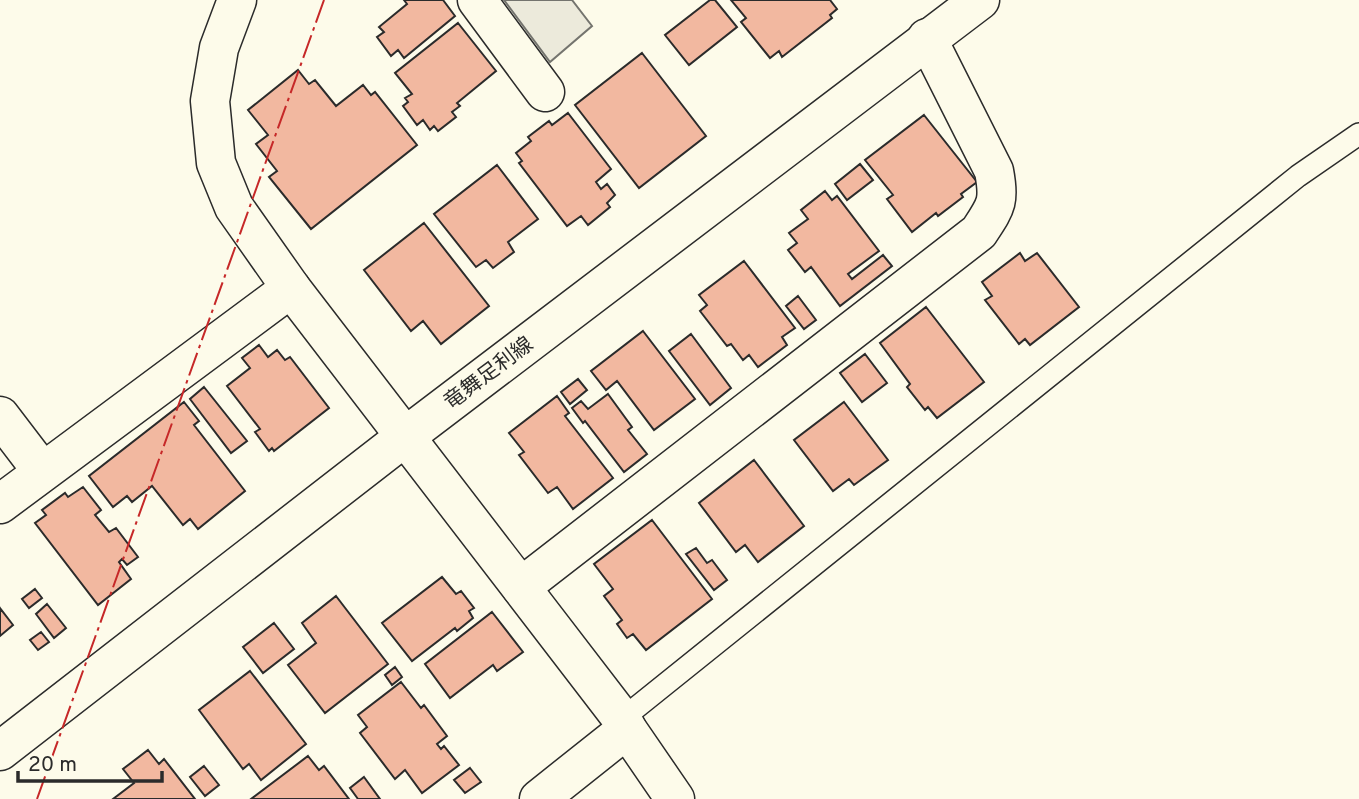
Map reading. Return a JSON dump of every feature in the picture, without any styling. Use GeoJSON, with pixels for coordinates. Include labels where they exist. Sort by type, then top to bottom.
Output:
{"type":"FeatureCollection","features":[{"type":"Feature","properties":{"kind":"street"},"geometry":{"type":"LineString","coordinates":[[237,0],[219,48],[210,101],[216,163],[234,207],[291,288],[624,724],[675,799]]}},
{"type":"Feature","properties":{"kind":"street"},"geometry":{"type":"LineString","coordinates":[[477,0],[545,92]]}},
{"type":"Feature","properties":{"kind":"street","name":"竜舞足利線"},"geometry":{"type":"LineString","coordinates":[[0,751],[406,436],[980,0]]}},
{"type":"Feature","properties":{"kind":"street"},"geometry":{"type":"LineString","coordinates":[[521,587],[979,232],[992,214],[999,194],[994,171],[927,38]]}},
{"type":"Feature","properties":{"kind":"street"},"geometry":{"type":"LineString","coordinates":[[0,504],[291,288]]}},
{"type":"Feature","properties":{"kind":"street"},"geometry":{"type":"LineString","coordinates":[[0,416],[42,471]]}},
{"type":"Feature","properties":{"kind":"street"},"geometry":{"type":"LineString","coordinates":[[539,799],[624,724]]}},
{"type":"Feature","properties":{"kind":"lane"},"geometry":{"type":"LineString","coordinates":[[624,724],[1156,288],[1298,176],[1359,134]]}},
{"type":"Feature","properties":{"kind":"shaded area"},"geometry":{"type":"Polygon","coordinates":[[[504,0],[572,0],[592,26],[550,62],[504,0]]]}},
{"type":"Feature","properties":{"kind":"building"},"geometry":{"type":"Polygon","coordinates":[[[404,0],[443,0],[455,16],[404,58],[398,50],[391,56],[377,37],[384,32],[379,27],[407,4],[404,0]]]}},
{"type":"Feature","properties":{"kind":"building"},"geometry":{"type":"Polygon","coordinates":[[[710,0],[715,0],[737,27],[689,65],[665,35],[710,0]]]}},
{"type":"Feature","properties":{"kind":"building"},"geometry":{"type":"Polygon","coordinates":[[[731,0],[830,0],[837,9],[830,15],[832,18],[782,57],[779,51],[770,58],[741,22],[746,18],[731,0]]]}},
{"type":"Feature","properties":{"kind":"building"},"geometry":{"type":"Polygon","coordinates":[[[458,23],[496,71],[457,103],[460,106],[452,112],[456,117],[438,131],[434,126],[430,130],[423,120],[417,125],[403,106],[408,102],[405,98],[412,94],[395,73],[458,23]]]}},
{"type":"Feature","properties":{"kind":"building"},"geometry":{"type":"Polygon","coordinates":[[[642,53],[706,136],[639,188],[575,105],[642,53]]]}},
{"type":"Feature","properties":{"kind":"building"},"geometry":{"type":"Polygon","coordinates":[[[298,70],[309,84],[315,80],[336,106],[363,85],[371,95],[375,92],[417,145],[311,229],[269,177],[277,171],[256,144],[268,135],[248,110],[298,70]]]}},
{"type":"Feature","properties":{"kind":"building"},"geometry":{"type":"Polygon","coordinates":[[[568,113],[611,169],[596,182],[601,189],[607,184],[615,195],[607,203],[610,207],[588,225],[581,216],[567,226],[519,163],[522,161],[516,153],[531,141],[528,137],[549,121],[552,125],[568,113]]]}},
{"type":"Feature","properties":{"kind":"building"},"geometry":{"type":"Polygon","coordinates":[[[924,115],[977,182],[961,194],[963,197],[912,232],[887,199],[893,195],[865,160],[924,115]]]}},
{"type":"Feature","properties":{"kind":"building"},"geometry":{"type":"Polygon","coordinates":[[[860,164],[873,180],[847,200],[835,184],[860,164]]]}},
{"type":"Feature","properties":{"kind":"building"},"geometry":{"type":"Polygon","coordinates":[[[497,165],[538,219],[508,242],[514,252],[493,268],[486,260],[476,267],[434,214],[497,165]]]}},
{"type":"Feature","properties":{"kind":"building"},"geometry":{"type":"Polygon","coordinates":[[[825,191],[832,200],[837,196],[879,251],[848,274],[852,279],[883,255],[892,266],[840,306],[811,267],[805,272],[788,250],[797,243],[789,233],[808,219],[801,210],[825,191]]]}},
{"type":"Feature","properties":{"kind":"building"},"geometry":{"type":"Polygon","coordinates":[[[424,223],[489,306],[441,344],[423,321],[411,331],[364,270],[424,223]]]}},
{"type":"Feature","properties":{"kind":"building"},"geometry":{"type":"Polygon","coordinates":[[[1020,253],[1025,261],[1037,253],[1079,307],[1030,345],[1025,339],[1019,344],[985,300],[992,296],[982,282],[1020,253]]]}},
{"type":"Feature","properties":{"kind":"building"},"geometry":{"type":"Polygon","coordinates":[[[744,261],[795,328],[782,337],[787,345],[758,367],[749,355],[743,360],[731,344],[727,346],[700,311],[707,305],[699,295],[744,261]]]}},
{"type":"Feature","properties":{"kind":"building"},"geometry":{"type":"Polygon","coordinates":[[[798,296],[816,320],[804,329],[786,306],[798,296]]]}},
{"type":"Feature","properties":{"kind":"building"},"geometry":{"type":"Polygon","coordinates":[[[926,307],[984,382],[937,418],[928,407],[925,410],[907,387],[910,384],[880,343],[926,307]]]}},
{"type":"Feature","properties":{"kind":"building"},"geometry":{"type":"Polygon","coordinates":[[[643,331],[695,399],[654,430],[617,381],[606,390],[591,371],[643,331]]]}},
{"type":"Feature","properties":{"kind":"building"},"geometry":{"type":"Polygon","coordinates":[[[691,334],[731,388],[710,405],[669,351],[691,334]]]}},
{"type":"Feature","properties":{"kind":"building"},"geometry":{"type":"Polygon","coordinates":[[[259,345],[268,357],[277,350],[285,360],[290,357],[329,408],[274,451],[272,448],[269,451],[255,432],[260,429],[227,386],[250,368],[242,358],[259,345]]]}},
{"type":"Feature","properties":{"kind":"building"},"geometry":{"type":"Polygon","coordinates":[[[865,354],[887,383],[862,402],[840,373],[865,354]]]}},
{"type":"Feature","properties":{"kind":"building"},"geometry":{"type":"Polygon","coordinates":[[[578,379],[587,390],[570,404],[561,392],[578,379]]]}},
{"type":"Feature","properties":{"kind":"building"},"geometry":{"type":"Polygon","coordinates":[[[204,387],[247,441],[231,453],[190,399],[204,387]]]}},
{"type":"Feature","properties":{"kind":"building"},"geometry":{"type":"Polygon","coordinates":[[[608,394],[632,427],[628,430],[647,454],[624,472],[572,408],[581,401],[588,409],[608,394]]]}},
{"type":"Feature","properties":{"kind":"building"},"geometry":{"type":"Polygon","coordinates":[[[557,396],[569,413],[565,416],[613,478],[573,509],[557,487],[548,493],[519,455],[524,452],[509,433],[557,396]]]}},
{"type":"Feature","properties":{"kind":"building"},"geometry":{"type":"Polygon","coordinates":[[[184,402],[199,421],[194,425],[245,491],[198,529],[190,519],[183,525],[152,486],[132,502],[127,496],[113,507],[89,476],[184,402]]]}},
{"type":"Feature","properties":{"kind":"building"},"geometry":{"type":"Polygon","coordinates":[[[844,402],[888,460],[854,485],[849,479],[833,491],[794,440],[844,402]]]}},
{"type":"Feature","properties":{"kind":"building"},"geometry":{"type":"Polygon","coordinates":[[[754,460],[804,526],[758,562],[745,545],[736,552],[699,503],[754,460]]]}},
{"type":"Feature","properties":{"kind":"building"},"geometry":{"type":"Polygon","coordinates":[[[83,487],[101,510],[95,515],[109,532],[116,528],[138,557],[127,565],[122,559],[119,562],[131,579],[98,605],[35,523],[46,515],[42,510],[65,493],[68,497],[83,487]]]}},
{"type":"Feature","properties":{"kind":"building"},"geometry":{"type":"Polygon","coordinates":[[[652,520],[712,599],[646,650],[633,634],[627,638],[617,624],[622,620],[604,596],[613,589],[594,564],[652,520]]]}},
{"type":"Feature","properties":{"kind":"building"},"geometry":{"type":"Polygon","coordinates":[[[696,548],[707,563],[712,560],[727,580],[714,590],[686,554],[696,548]]]}},
{"type":"Feature","properties":{"kind":"building"},"geometry":{"type":"Polygon","coordinates":[[[442,577],[456,594],[461,591],[474,608],[469,611],[473,618],[457,631],[455,628],[412,661],[382,623],[442,577]]]}},
{"type":"Feature","properties":{"kind":"building"},"geometry":{"type":"Polygon","coordinates":[[[35,589],[42,598],[29,608],[22,599],[35,589]]]}},
{"type":"Feature","properties":{"kind":"building"},"geometry":{"type":"Polygon","coordinates":[[[336,596],[388,664],[325,713],[288,665],[316,643],[302,623],[336,596]]]}},
{"type":"Feature","properties":{"kind":"building"},"geometry":{"type":"Polygon","coordinates":[[[47,604],[66,628],[54,638],[36,614],[47,604]]]}},
{"type":"Feature","properties":{"kind":"building"},"geometry":{"type":"Polygon","coordinates":[[[0,608],[13,625],[0,636],[0,608]]]}},
{"type":"Feature","properties":{"kind":"building"},"geometry":{"type":"Polygon","coordinates":[[[492,612],[523,652],[497,671],[493,665],[450,698],[425,664],[492,612]]]}},
{"type":"Feature","properties":{"kind":"building"},"geometry":{"type":"Polygon","coordinates":[[[274,623],[294,649],[263,673],[243,647],[274,623]]]}},
{"type":"Feature","properties":{"kind":"building"},"geometry":{"type":"Polygon","coordinates":[[[41,632],[49,642],[38,650],[30,640],[41,632]]]}},
{"type":"Feature","properties":{"kind":"building"},"geometry":{"type":"Polygon","coordinates":[[[395,667],[402,677],[392,685],[385,675],[395,667]]]}},
{"type":"Feature","properties":{"kind":"building"},"geometry":{"type":"Polygon","coordinates":[[[250,671],[306,744],[261,780],[249,764],[243,769],[199,710],[250,671]]]}},
{"type":"Feature","properties":{"kind":"building"},"geometry":{"type":"Polygon","coordinates":[[[401,682],[421,708],[424,705],[447,736],[437,744],[441,749],[444,746],[459,765],[422,793],[405,770],[395,779],[360,733],[367,727],[358,715],[401,682]]]}},
{"type":"Feature","properties":{"kind":"building"},"geometry":{"type":"Polygon","coordinates":[[[148,750],[159,764],[164,759],[195,799],[113,799],[134,783],[123,769],[148,750]]]}},
{"type":"Feature","properties":{"kind":"building"},"geometry":{"type":"Polygon","coordinates":[[[308,756],[319,770],[324,766],[349,799],[251,799],[308,756]]]}},
{"type":"Feature","properties":{"kind":"building"},"geometry":{"type":"Polygon","coordinates":[[[204,766],[219,785],[205,796],[190,777],[204,766]]]}},
{"type":"Feature","properties":{"kind":"building"},"geometry":{"type":"Polygon","coordinates":[[[470,768],[481,782],[465,793],[454,780],[470,768]]]}},
{"type":"Feature","properties":{"kind":"building"},"geometry":{"type":"Polygon","coordinates":[[[364,777],[380,799],[358,799],[350,788],[364,777]]]}},
{"type":"Feature","properties":{"kind":"power"},"geometry":{"type":"LineString","coordinates":[[37,799],[324,0]]}}]}
